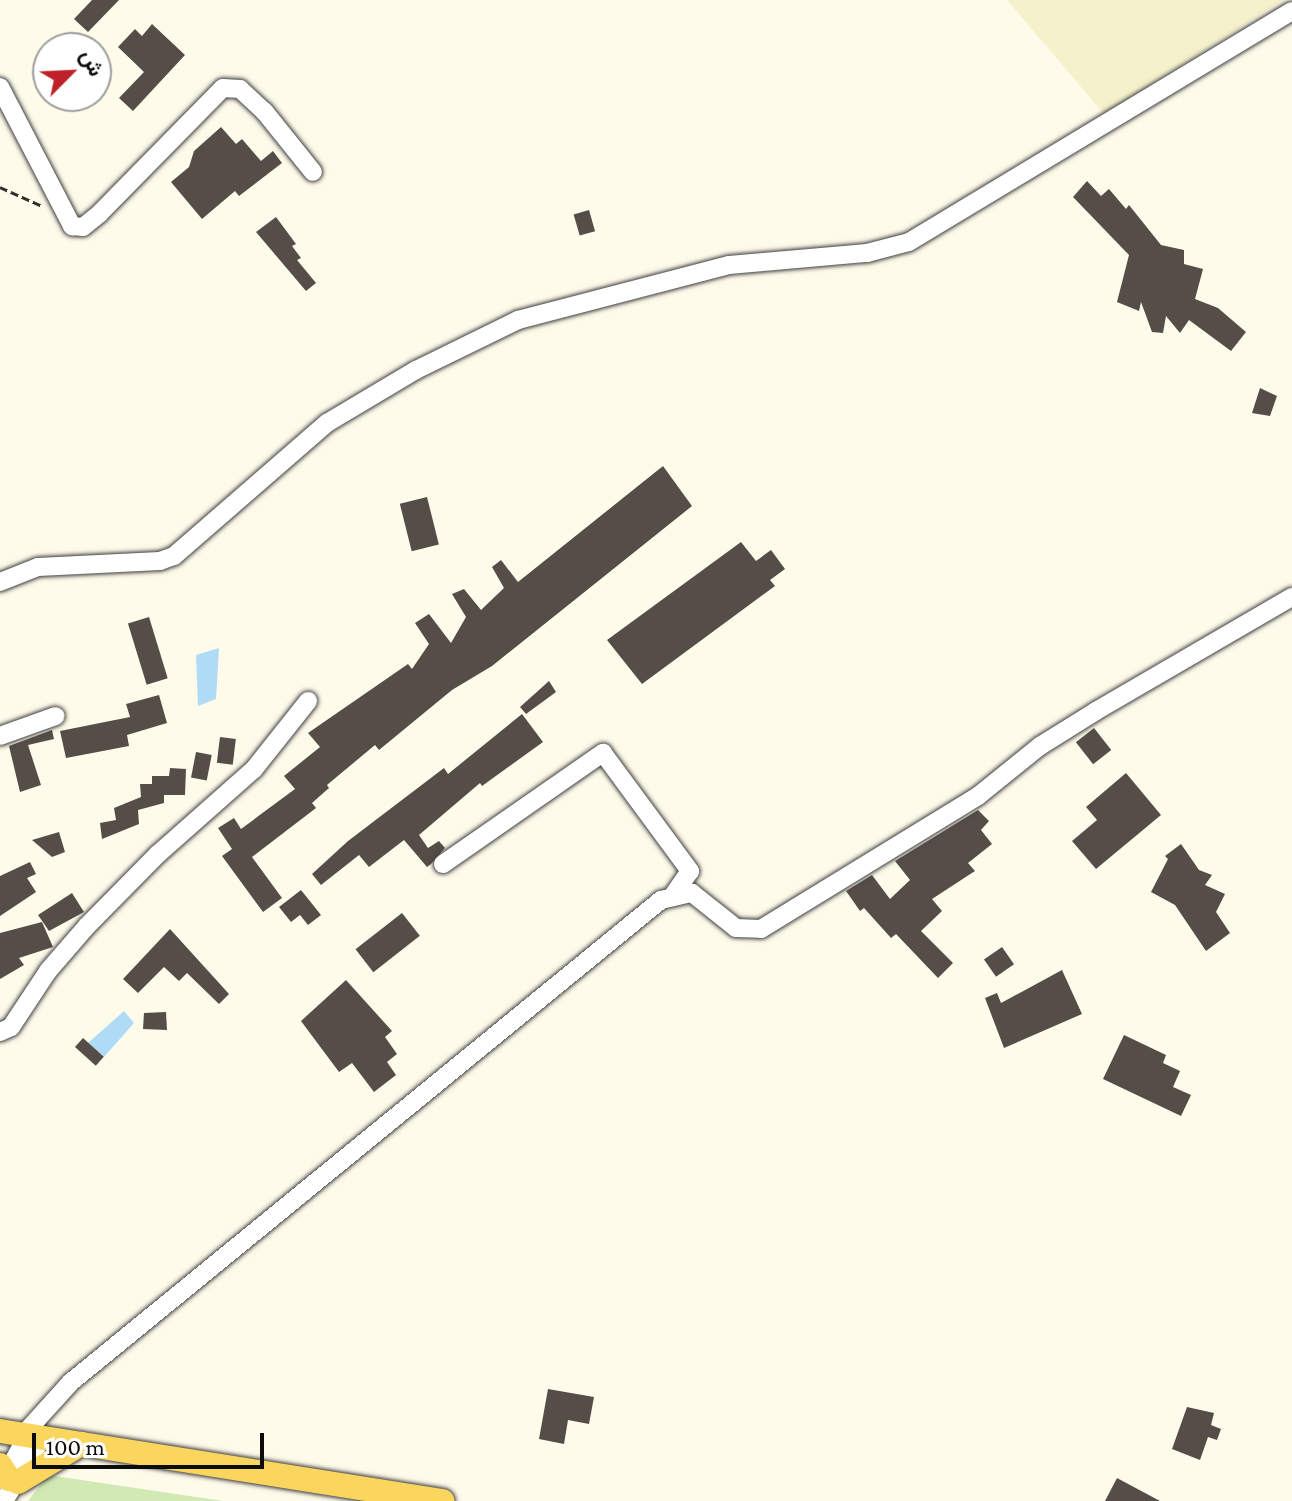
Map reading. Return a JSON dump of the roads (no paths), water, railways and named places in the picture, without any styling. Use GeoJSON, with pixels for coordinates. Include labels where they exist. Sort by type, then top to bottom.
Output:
{"type":"FeatureCollection","features":[{"type":"Feature","properties":{"kind":"main road"},"geometry":{"type":"LineString","coordinates":[[23,1435],[443,1501]]}},
{"type":"Feature","properties":{"kind":"main road"},"geometry":{"type":"LineString","coordinates":[[8,1484],[81,1444]]}},
{"type":"Feature","properties":{"kind":"street"},"geometry":{"type":"LineString","coordinates":[[0,582],[38,567],[144,563],[174,556],[286,453],[327,423],[416,370],[518,320],[682,275],[867,253],[909,242],[1292,11]]}},
{"type":"Feature","properties":{"kind":"street"},"geometry":{"type":"LineString","coordinates":[[0,87],[68,223],[83,227],[215,94],[229,87],[264,111],[313,172]]}},
{"type":"Feature","properties":{"kind":"street"},"geometry":{"type":"LineString","coordinates":[[674,894],[692,893],[736,928],[761,929],[978,796],[1062,732],[1292,597]]}},
{"type":"Feature","properties":{"kind":"street"},"geometry":{"type":"LineString","coordinates":[[0,1032],[11,1027],[48,971],[87,926],[158,854],[254,769],[308,701]]}},
{"type":"Feature","properties":{"kind":"street"},"geometry":{"type":"LineString","coordinates":[[0,736],[56,716]]}},
{"type":"Feature","properties":{"kind":"street"},"geometry":{"type":"LineString","coordinates":[[8,1484],[23,1435],[71,1382],[639,917],[674,894],[690,871],[603,753],[443,864]]}},
{"type":"Feature","properties":{"kind":"water"},"geometry":{"type":"Polygon","coordinates":[[[219,648],[216,699],[198,706],[196,655],[219,648]]]}},
{"type":"Feature","properties":{"kind":"water"},"geometry":{"type":"Polygon","coordinates":[[[124,1011],[134,1023],[104,1057],[88,1043],[124,1011]]]}}]}
